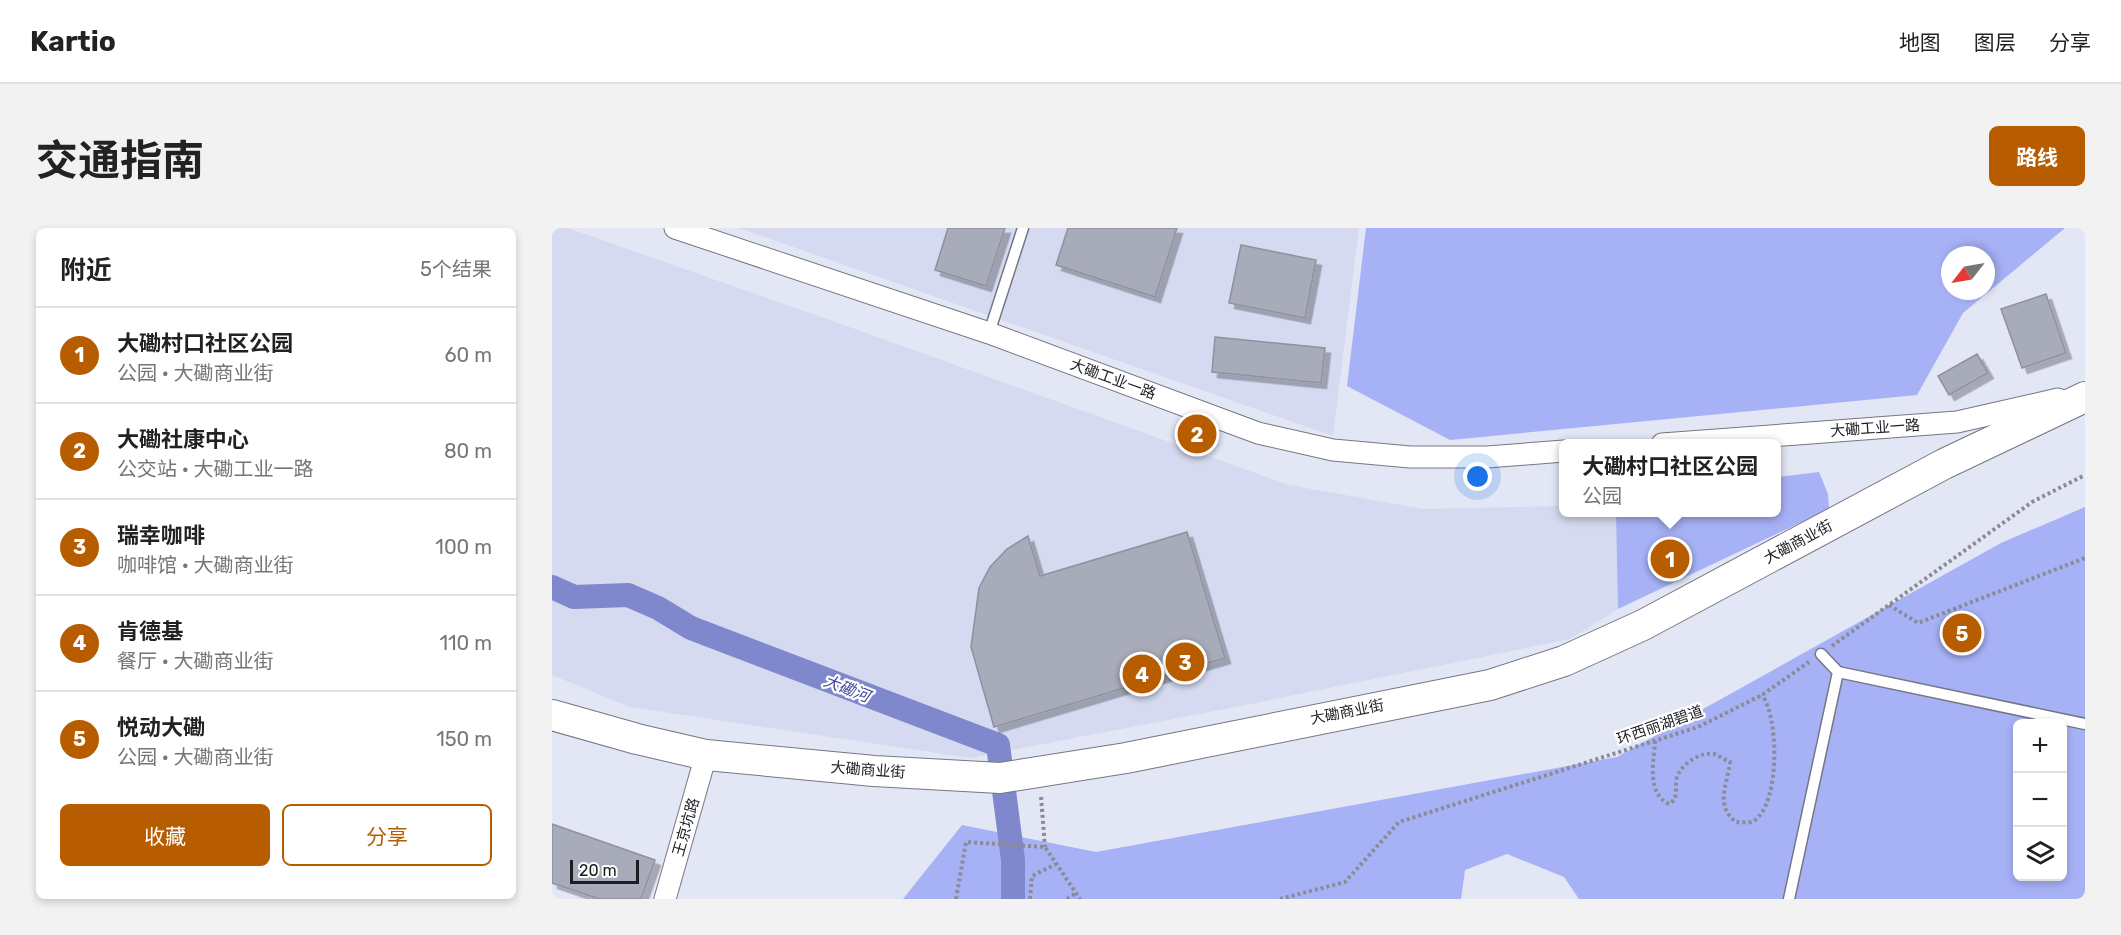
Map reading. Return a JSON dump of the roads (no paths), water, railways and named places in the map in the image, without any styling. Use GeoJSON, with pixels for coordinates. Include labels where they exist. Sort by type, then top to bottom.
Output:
{"type":"FeatureCollection","features":[{"type":"Feature","properties":{"kind":"street","name":"大磡工业一路"},"geometry":{"type":"LineString","coordinates":[[675,228],[989,333],[1258,433],[1333,450],[1410,458],[1487,457],[1559,451]]}},
{"type":"Feature","properties":{"kind":"street","name":"大磡工业一路"},"geometry":{"type":"LineString","coordinates":[[1729,439],[1957,422],[2085,393]]}},
{"type":"Feature","properties":{"kind":"street","name":"大磡商业街"},"geometry":{"type":"LineString","coordinates":[[552,715],[637,739],[706,755],[873,771],[1000,778],[1126,758],[1490,685],[1564,661],[1643,625],[1944,464],[2085,397]]}},
{"type":"Feature","properties":{"kind":"street","name":"王京坑路"},"geometry":{"type":"LineString","coordinates":[[665,899],[706,755]]}},
{"type":"Feature","properties":{"kind":"lane"},"geometry":{"type":"LineString","coordinates":[[989,333],[1023,228]]}},
{"type":"Feature","properties":{"kind":"lane"},"geometry":{"type":"LineString","coordinates":[[1821,654],[1838,672],[2085,724]]}},
{"type":"Feature","properties":{"kind":"lane"},"geometry":{"type":"LineString","coordinates":[[1789,899],[1838,672]]}},
{"type":"Feature","properties":{"kind":"waterway","name":"大磡河"},"geometry":{"type":"LineString","coordinates":[[552,587],[574,597],[628,595],[658,608],[691,628],[998,745],[1013,860],[1013,899]]}},
{"type":"Feature","properties":{"kind":"place","name":"大磡社康中心"},"geometry":{"type":"Point","coordinates":[1197,434]}},
{"type":"Feature","properties":{"kind":"place","name":"大磡村口社区公园"},"geometry":{"type":"Point","coordinates":[1670,559]}},
{"type":"Feature","properties":{"kind":"place","name":"悦动大磡"},"geometry":{"type":"Point","coordinates":[1962,633]}},
{"type":"Feature","properties":{"kind":"place","name":"瑞幸咖啡"},"geometry":{"type":"Point","coordinates":[1185,662]}},
{"type":"Feature","properties":{"kind":"place","name":"肯德基"},"geometry":{"type":"Point","coordinates":[1142,674]}}]}
